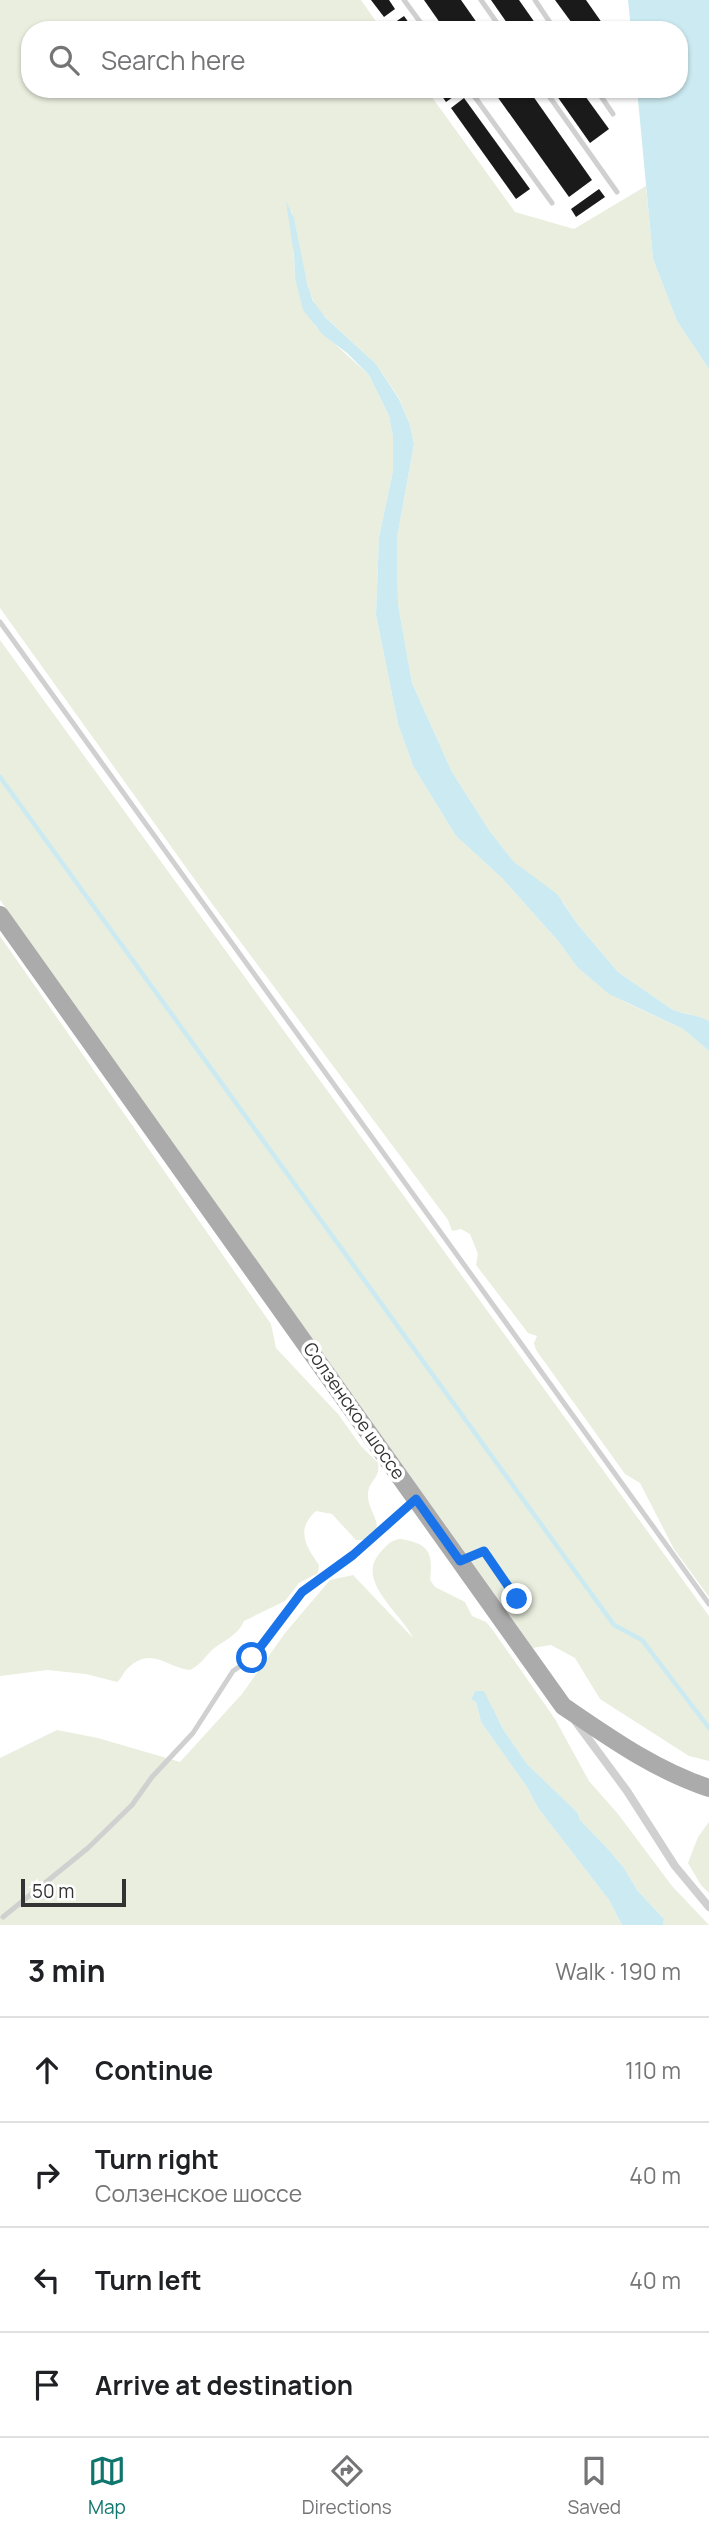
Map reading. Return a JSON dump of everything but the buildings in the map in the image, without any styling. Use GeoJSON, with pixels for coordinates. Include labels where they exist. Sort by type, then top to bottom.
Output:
{"type":"FeatureCollection","features":[{"type":"Feature","properties":{"kind":"main road","name":"Солзенское шоссе"},"geometry":{"type":"LineString","coordinates":[[0,915],[563,1706]]}},
{"type":"Feature","properties":{"kind":"main road"},"geometry":{"type":"LineString","coordinates":[[563,1706],[623,1747],[682,1779],[709,1788]]}},
{"type":"Feature","properties":{"kind":"street","name":"Солзенское шоссе"},"geometry":{"type":"LineString","coordinates":[[563,1706],[627,1791],[675,1866],[709,1907]]}},
{"type":"Feature","properties":{"kind":"lane"},"geometry":{"type":"LineString","coordinates":[[404,0],[419,21]]}},
{"type":"Feature","properties":{"kind":"lane"},"geometry":{"type":"LineString","coordinates":[[481,0],[496,21]]}},
{"type":"Feature","properties":{"kind":"lane"},"geometry":{"type":"LineString","coordinates":[[535,0],[549,21]]}},
{"type":"Feature","properties":{"kind":"lane"},"geometry":{"type":"LineString","coordinates":[[476,98],[552,203]]}},
{"type":"Feature","properties":{"kind":"lane"},"geometry":{"type":"LineString","coordinates":[[550,98],[617,192]]}},
{"type":"Feature","properties":{"kind":"lane"},"geometry":{"type":"LineString","coordinates":[[602,98],[613,114]]}},
{"type":"Feature","properties":{"kind":"lane"},"geometry":{"type":"LineString","coordinates":[[0,622],[709,1604]]}},
{"type":"Feature","properties":{"kind":"lane"},"geometry":{"type":"LineString","coordinates":[[3,1917],[88,1848],[132,1805],[152,1777],[193,1733],[233,1671],[252,1658],[302,1592],[353,1555],[416,1499]]}},
{"type":"Feature","properties":{"kind":"path"},"geometry":{"type":"LineString","coordinates":[[460,1561],[484,1551],[517,1599]]}},
{"type":"Feature","properties":{"kind":"green space"},"geometry":{"type":"Polygon","coordinates":[[[0,0],[361,0],[376,21],[21,21],[21,98],[433,98],[515,212],[574,229],[646,186],[653,259],[677,321],[709,369],[709,1021],[670,1008],[618,972],[579,926],[563,902],[514,862],[489,830],[452,772],[412,683],[398,604],[397,538],[414,444],[410,425],[399,398],[376,364],[318,310],[305,273],[291,209],[295,278],[315,326],[369,375],[389,416],[393,437],[393,471],[379,537],[376,615],[398,724],[413,766],[456,836],[502,878],[559,942],[577,967],[601,987],[627,1003],[683,1029],[709,1051],[709,1597],[674,1549],[640,1483],[625,1474],[536,1350],[534,1343],[537,1336],[528,1333],[476,1265],[478,1254],[470,1234],[461,1229],[452,1231],[448,1220],[213,905],[0,608],[0,0]]]}},
{"type":"Feature","properties":{"kind":"green space"},"geometry":{"type":"Polygon","coordinates":[[[0,640],[709,1616],[709,1761],[689,1756],[600,1699],[575,1658],[551,1645],[533,1648],[0,900],[0,640]]]}},
{"type":"Feature","properties":{"kind":"green space"},"geometry":{"type":"Polygon","coordinates":[[[0,936],[271,1324],[276,1348],[338,1414],[361,1446],[378,1463],[378,1472],[368,1494],[376,1532],[364,1540],[356,1540],[332,1514],[316,1511],[304,1531],[310,1552],[319,1565],[318,1573],[299,1583],[285,1601],[244,1621],[234,1635],[190,1670],[151,1658],[136,1662],[117,1682],[86,1674],[47,1670],[0,1676],[0,936]]]}},
{"type":"Feature","properties":{"kind":"green space"},"geometry":{"type":"Polygon","coordinates":[[[401,1539],[424,1547],[430,1556],[430,1580],[435,1587],[465,1602],[472,1616],[486,1622],[492,1629],[555,1719],[589,1781],[618,1814],[672,1886],[709,1925],[663,1925],[664,1919],[637,1890],[608,1849],[580,1820],[578,1813],[527,1764],[503,1729],[484,1692],[475,1691],[471,1699],[476,1702],[481,1722],[527,1787],[538,1808],[609,1900],[622,1925],[0,1925],[0,1758],[57,1730],[98,1738],[180,1762],[242,1694],[285,1633],[330,1580],[353,1575],[413,1638],[383,1598],[373,1576],[373,1565],[379,1554],[391,1542],[401,1539]]]}},
{"type":"Feature","properties":{"kind":"green space"},"geometry":{"type":"Polygon","coordinates":[[[709,1822],[709,1893],[688,1863],[698,1837],[709,1822]]]}},
{"type":"Feature","properties":{"kind":"water"},"geometry":{"type":"Polygon","coordinates":[[[628,0],[709,0],[709,369],[677,321],[653,259],[638,98],[688,98],[688,21],[630,21],[628,0]]]}},
{"type":"Feature","properties":{"kind":"water"},"geometry":{"type":"Polygon","coordinates":[[[286,201],[294,218],[313,301],[325,317],[376,364],[399,399],[410,425],[414,444],[397,538],[398,604],[412,683],[452,772],[489,830],[514,862],[557,894],[579,926],[618,972],[670,1008],[709,1021],[709,1051],[683,1029],[609,994],[577,967],[559,942],[502,878],[456,836],[413,766],[398,724],[376,615],[379,537],[393,471],[393,437],[389,416],[369,375],[347,353],[322,334],[303,310],[295,278],[286,201]]]}},
{"type":"Feature","properties":{"kind":"water"},"geometry":{"type":"Polygon","coordinates":[[[475,1691],[484,1691],[503,1729],[527,1764],[578,1813],[580,1820],[608,1849],[637,1890],[664,1919],[663,1925],[622,1925],[609,1900],[538,1808],[527,1787],[481,1722],[476,1702],[471,1699],[475,1691]]]}},
{"type":"Feature","properties":{"kind":"waterway"},"geometry":{"type":"LineString","coordinates":[[0,777],[614,1625],[642,1640],[709,1728]]}},
{"type":"Feature","properties":{"kind":"route"},"geometry":{"type":"LineString","coordinates":[[252,1658],[302,1592],[353,1555],[416,1499],[460,1561],[484,1551],[517,1599]]}}]}
